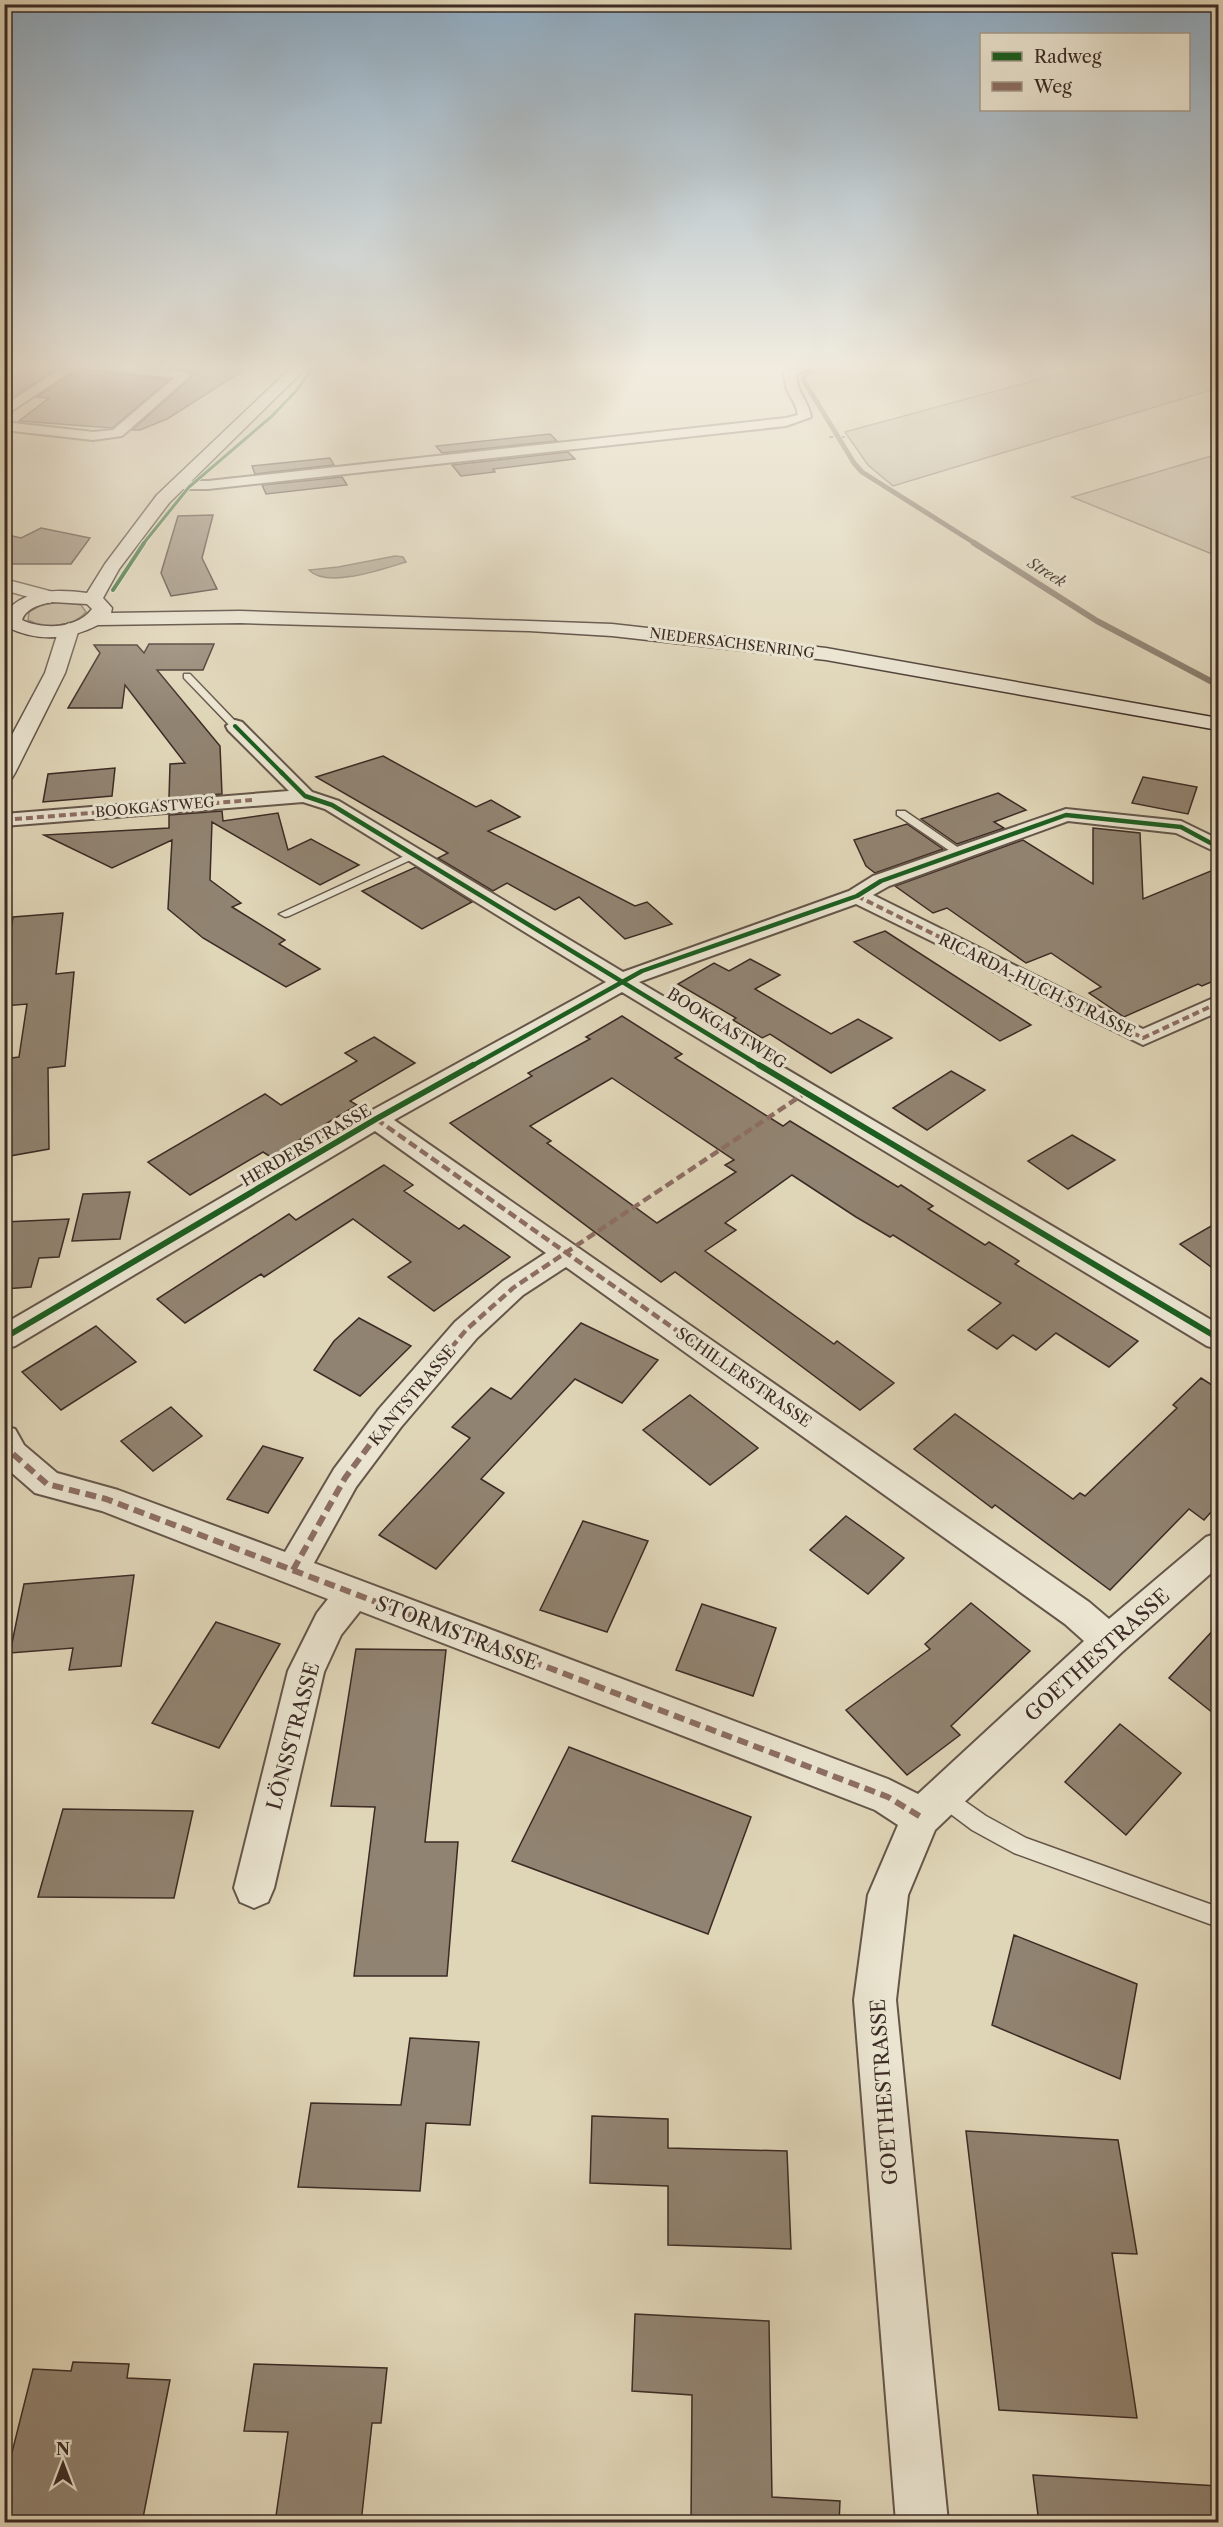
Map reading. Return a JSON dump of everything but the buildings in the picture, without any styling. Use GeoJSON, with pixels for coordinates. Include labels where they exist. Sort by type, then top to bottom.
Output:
{"type":"FeatureCollection","features":[{"type":"Feature","properties":{"kind":"main road"},"geometry":{"type":"LineString","coordinates":[[111,568],[59,596],[22,606],[12,618],[14,623],[33,630],[69,629],[97,608],[111,568],[146,520],[181,482]]}},
{"type":"Feature","properties":{"kind":"main road"},"geometry":{"type":"LineString","coordinates":[[4,584],[59,596],[97,608]]}},
{"type":"Feature","properties":{"kind":"main road"},"geometry":{"type":"LineString","coordinates":[[4,592],[22,606]]}},
{"type":"Feature","properties":{"kind":"main road","name":"NIEDERSACHSENRING"},"geometry":{"type":"LineString","coordinates":[[97,608],[240,617],[529,625],[724,640],[826,654],[1218,724]]}},
{"type":"Feature","properties":{"kind":"main road"},"geometry":{"type":"LineString","coordinates":[[4,773],[55,673],[69,629]]}},
{"type":"Feature","properties":{"kind":"main road"},"geometry":{"type":"LineString","coordinates":[[33,630],[40,643],[59,661]]}},
{"type":"Feature","properties":{"kind":"street"},"geometry":{"type":"LineString","coordinates":[[178,485],[238,482]]}},
{"type":"Feature","properties":{"kind":"street","name":"BOOKGASTWEG"},"geometry":{"type":"LineString","coordinates":[[235,726],[305,796]]}},
{"type":"Feature","properties":{"kind":"street","name":"BOOKGASTWEG"},"geometry":{"type":"LineString","coordinates":[[4,820],[305,796],[332,805],[805,1093],[1217,1336]]}},
{"type":"Feature","properties":{"kind":"street","name":"HERDERSTRASSE"},"geometry":{"type":"LineString","coordinates":[[4,1338],[376,1119],[642,971],[857,896],[881,881],[1066,815],[1181,827],[1218,847]]}},
{"type":"Feature","properties":{"kind":"street","name":"RICARDA-HUCH STRASSE"},"geometry":{"type":"LineString","coordinates":[[857,896],[1143,1038],[1218,1003]]}},
{"type":"Feature","properties":{"kind":"street","name":"SCHILLERSTRASSE"},"geometry":{"type":"LineString","coordinates":[[376,1119],[1077,1613],[1109,1641]]}},
{"type":"Feature","properties":{"kind":"street","name":"KANTSTRASSE"},"geometry":{"type":"LineString","coordinates":[[293,1570],[345,1478],[390,1418],[466,1330],[513,1288],[567,1253]]}},
{"type":"Feature","properties":{"kind":"street","name":"STORMSTRASSE"},"geometry":{"type":"LineString","coordinates":[[4,1438],[13,1454],[47,1484],[106,1499],[888,1797],[932,1807]]}},
{"type":"Feature","properties":{"kind":"street","name":"GOETHESTRASSE"},"geometry":{"type":"LineString","coordinates":[[922,2523],[875,2000],[888,1895],[932,1807],[1109,1641],[1218,1547]]}},
{"type":"Feature","properties":{"kind":"street","name":"LÖNSSTRASSE"},"geometry":{"type":"LineString","coordinates":[[254,1888],[306,1671],[329,1624],[353,1593]]}},
{"type":"Feature","properties":{"kind":"lane"},"geometry":{"type":"LineString","coordinates":[[187,676],[235,726]]}},
{"type":"Feature","properties":{"kind":"lane"},"geometry":{"type":"LineString","coordinates":[[901,813],[960,853]]}},
{"type":"Feature","properties":{"kind":"lane"},"geometry":{"type":"LineString","coordinates":[[285,914],[413,855]]}},
{"type":"Feature","properties":{"kind":"lane"},"geometry":{"type":"LineString","coordinates":[[932,1807],[979,1823],[1022,1846],[1218,1917]]}},
{"type":"Feature","properties":{"kind":"shaded area"},"geometry":{"type":"Polygon","coordinates":[[[888,482],[907,482],[893,486],[888,482]]]}},
{"type":"Feature","properties":{"kind":"shaded area"},"geometry":{"type":"Polygon","coordinates":[[[1123,482],[1218,482],[1218,552],[1212,554],[1072,497],[1123,482]]]}},
{"type":"Feature","properties":{"kind":"shaded area"},"geometry":{"type":"Polygon","coordinates":[[[395,556],[403,557],[406,562],[356,576],[329,578],[309,570],[338,567],[395,556]]]}},
{"type":"Feature","properties":{"kind":"shaded area"},"geometry":{"type":"Polygon","coordinates":[[[59,602],[81,605],[86,612],[74,621],[59,625],[42,625],[28,620],[29,612],[41,605],[59,602]]]}},
{"type":"Feature","properties":{"kind":"waterway","name":"Streek"},"geometry":{"type":"LineString","coordinates":[[878,482],[976,544]]}},
{"type":"Feature","properties":{"kind":"waterway","name":"Streek"},"geometry":{"type":"LineString","coordinates":[[974,543],[1097,621],[1218,685]]}},
{"type":"Feature","properties":{"kind":"marked path"},"geometry":{"type":"LineString","coordinates":[[4,820],[252,800]]}},
{"type":"Feature","properties":{"kind":"marked path"},"geometry":{"type":"LineString","coordinates":[[857,896],[1143,1038],[1218,1003]]}},
{"type":"Feature","properties":{"kind":"marked path"},"geometry":{"type":"LineString","coordinates":[[293,1570],[345,1478],[390,1418],[466,1330],[513,1288],[805,1093]]}},
{"type":"Feature","properties":{"kind":"marked path"},"geometry":{"type":"LineString","coordinates":[[376,1119],[804,1420]]}},
{"type":"Feature","properties":{"kind":"marked path"},"geometry":{"type":"LineString","coordinates":[[4,1438],[13,1454],[47,1484],[106,1499],[888,1797],[921,1817]]}},
{"type":"Feature","properties":{"kind":"cycle path"},"geometry":{"type":"LineString","coordinates":[[113,590],[167,511],[194,482]]}},
{"type":"Feature","properties":{"kind":"cycle path"},"geometry":{"type":"LineString","coordinates":[[235,726],[305,796],[332,805],[805,1093],[1218,1338]]}},
{"type":"Feature","properties":{"kind":"cycle path"},"geometry":{"type":"LineString","coordinates":[[4,1338],[376,1119],[642,971],[857,896],[881,881],[1066,815],[1181,827],[1218,847]]}}]}
